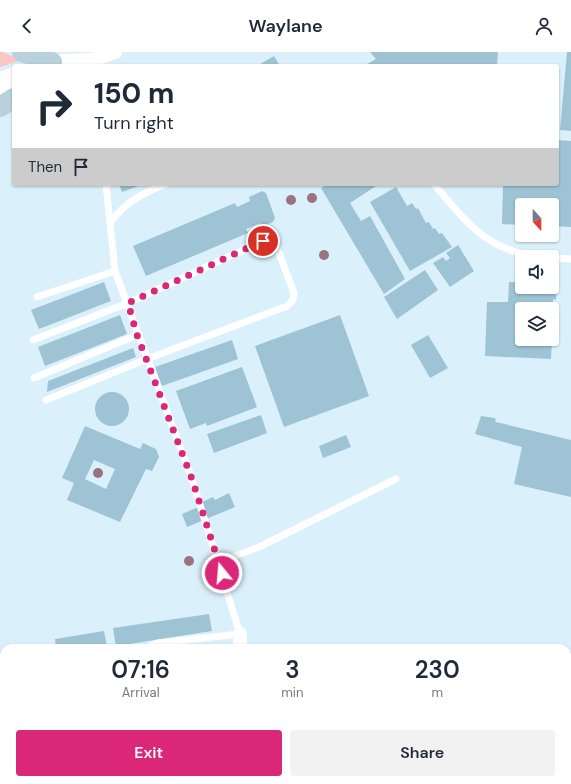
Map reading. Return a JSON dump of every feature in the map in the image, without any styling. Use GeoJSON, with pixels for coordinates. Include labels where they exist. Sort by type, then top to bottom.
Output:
{"type":"FeatureCollection","features":[{"type":"Feature","properties":{"kind":"main road"},"geometry":{"type":"LineString","coordinates":[[22,52],[46,64]]}},
{"type":"Feature","properties":{"kind":"main road"},"geometry":{"type":"LineString","coordinates":[[0,107],[12,99]]}},
{"type":"Feature","properties":{"kind":"street"},"geometry":{"type":"LineString","coordinates":[[46,64],[84,63],[115,52]]}},
{"type":"Feature","properties":{"kind":"street"},"geometry":{"type":"LineString","coordinates":[[0,79],[12,75]]}},
{"type":"Feature","properties":{"kind":"street"},"geometry":{"type":"LineString","coordinates":[[0,93],[12,90]]}},
{"type":"Feature","properties":{"kind":"lane"},"geometry":{"type":"LineString","coordinates":[[106,186],[115,271],[128,303],[137,335],[192,479],[219,562],[240,641],[156,644]]}},
{"type":"Feature","properties":{"kind":"lane"},"geometry":{"type":"LineString","coordinates":[[110,223],[118,211],[135,198],[162,186]]}},
{"type":"Feature","properties":{"kind":"lane"},"geometry":{"type":"LineString","coordinates":[[436,186],[468,224],[487,240],[507,250],[515,252]]}},
{"type":"Feature","properties":{"kind":"lane"},"geometry":{"type":"LineString","coordinates":[[33,340],[128,303],[263,241],[270,240],[276,245],[294,293],[293,300],[287,306],[147,359],[46,400]]}},
{"type":"Feature","properties":{"kind":"lane"},"geometry":{"type":"LineString","coordinates":[[559,258],[571,259]]}},
{"type":"Feature","properties":{"kind":"lane"},"geometry":{"type":"LineString","coordinates":[[36,297],[115,271]]}},
{"type":"Feature","properties":{"kind":"lane"},"geometry":{"type":"LineString","coordinates":[[34,378],[137,335]]}},
{"type":"Feature","properties":{"kind":"lane"},"geometry":{"type":"LineString","coordinates":[[219,562],[259,547],[396,479]]}},
{"type":"Feature","properties":{"kind":"shaded area"},"geometry":{"type":"Polygon","coordinates":[[[0,52],[2,52],[23,60],[0,67],[0,52]]]}},
{"type":"Feature","properties":{"kind":"building"},"geometry":{"type":"Polygon","coordinates":[[[370,52],[498,52],[497,64],[367,64],[376,59],[370,52]]]}},
{"type":"Feature","properties":{"kind":"building"},"geometry":{"type":"Polygon","coordinates":[[[567,52],[571,52],[571,131],[560,130],[567,52]]]}},
{"type":"Feature","properties":{"kind":"building"},"geometry":{"type":"Polygon","coordinates":[[[274,56],[279,64],[260,64],[274,56]]]}},
{"type":"Feature","properties":{"kind":"building"},"geometry":{"type":"Polygon","coordinates":[[[559,140],[571,141],[571,227],[559,226],[559,198],[515,198],[515,225],[502,224],[503,186],[559,186],[559,140]]]}},
{"type":"Feature","properties":{"kind":"building"},"geometry":{"type":"Polygon","coordinates":[[[120,186],[138,186],[122,192],[120,186]]]}},
{"type":"Feature","properties":{"kind":"building"},"geometry":{"type":"Polygon","coordinates":[[[324,186],[376,186],[350,203],[361,221],[370,216],[405,279],[384,294],[321,188],[324,186]]]}},
{"type":"Feature","properties":{"kind":"building"},"geometry":{"type":"Polygon","coordinates":[[[396,187],[407,206],[412,203],[416,209],[418,208],[426,223],[429,222],[433,229],[435,228],[439,234],[442,233],[452,247],[410,271],[370,202],[396,187]]]}},
{"type":"Feature","properties":{"kind":"building"},"geometry":{"type":"Polygon","coordinates":[[[262,191],[266,193],[275,218],[273,222],[261,227],[260,223],[246,229],[248,233],[146,276],[133,246],[235,203],[237,207],[250,201],[249,197],[262,191]]]}},
{"type":"Feature","properties":{"kind":"building"},"geometry":{"type":"Polygon","coordinates":[[[458,245],[474,271],[450,287],[433,263],[443,257],[446,261],[450,258],[446,253],[458,245]]]}},
{"type":"Feature","properties":{"kind":"building"},"geometry":{"type":"Polygon","coordinates":[[[425,270],[438,290],[397,319],[384,297],[425,270]]]}},
{"type":"Feature","properties":{"kind":"building"},"geometry":{"type":"Polygon","coordinates":[[[104,282],[111,301],[39,329],[31,310],[104,282]]]}},
{"type":"Feature","properties":{"kind":"building"},"geometry":{"type":"Polygon","coordinates":[[[509,282],[515,282],[515,294],[556,294],[556,300],[553,299],[553,302],[515,302],[515,346],[552,346],[551,359],[485,356],[487,302],[508,302],[509,282]]]}},
{"type":"Feature","properties":{"kind":"building"},"geometry":{"type":"Polygon","coordinates":[[[120,315],[127,334],[45,366],[38,347],[120,315]]]}},
{"type":"Feature","properties":{"kind":"building"},"geometry":{"type":"Polygon","coordinates":[[[340,315],[369,396],[284,427],[255,346],[340,315]]]}},
{"type":"Feature","properties":{"kind":"building"},"geometry":{"type":"Polygon","coordinates":[[[428,335],[448,368],[430,378],[411,345],[428,335]]]}},
{"type":"Feature","properties":{"kind":"building"},"geometry":{"type":"Polygon","coordinates":[[[232,340],[238,359],[162,386],[155,367],[232,340]]]}},
{"type":"Feature","properties":{"kind":"building"},"geometry":{"type":"Polygon","coordinates":[[[133,348],[136,357],[47,392],[48,381],[133,348]]]}},
{"type":"Feature","properties":{"kind":"building"},"geometry":{"type":"Polygon","coordinates":[[[242,367],[257,407],[207,426],[206,423],[190,429],[176,391],[242,367]]]}},
{"type":"Feature","properties":{"kind":"building"},"geometry":{"type":"Polygon","coordinates":[[[112,392],[124,397],[129,409],[124,421],[112,426],[100,421],[95,409],[100,397],[112,392]]]}},
{"type":"Feature","properties":{"kind":"building"},"geometry":{"type":"Polygon","coordinates":[[[261,415],[267,433],[214,453],[207,434],[261,415]]]}},
{"type":"Feature","properties":{"kind":"building"},"geometry":{"type":"Polygon","coordinates":[[[481,416],[495,418],[496,422],[571,440],[571,497],[514,484],[522,447],[475,434],[481,416]]]}},
{"type":"Feature","properties":{"kind":"building"},"geometry":{"type":"Polygon","coordinates":[[[85,426],[140,449],[143,443],[156,449],[159,457],[152,471],[146,469],[120,522],[67,500],[74,483],[62,478],[85,426]],[[94,460],[85,479],[106,489],[115,469],[94,460]]]}},
{"type":"Feature","properties":{"kind":"building"},"geometry":{"type":"Polygon","coordinates":[[[346,435],[351,447],[323,458],[319,446],[346,435]]]}},
{"type":"Feature","properties":{"kind":"building"},"geometry":{"type":"Polygon","coordinates":[[[229,493],[235,507],[187,527],[182,514],[203,505],[202,502],[213,497],[215,500],[229,493]]]}},
{"type":"Feature","properties":{"kind":"building"},"geometry":{"type":"Polygon","coordinates":[[[209,614],[212,631],[129,644],[115,644],[113,628],[209,614]]]}},
{"type":"Feature","properties":{"kind":"building"},"geometry":{"type":"Polygon","coordinates":[[[104,631],[106,644],[56,644],[55,639],[104,631]]]}},
{"type":"Feature","properties":{"kind":"route"},"geometry":{"type":"LineString","coordinates":[[222,573],[192,479],[137,335],[128,303],[263,241]]}}]}
